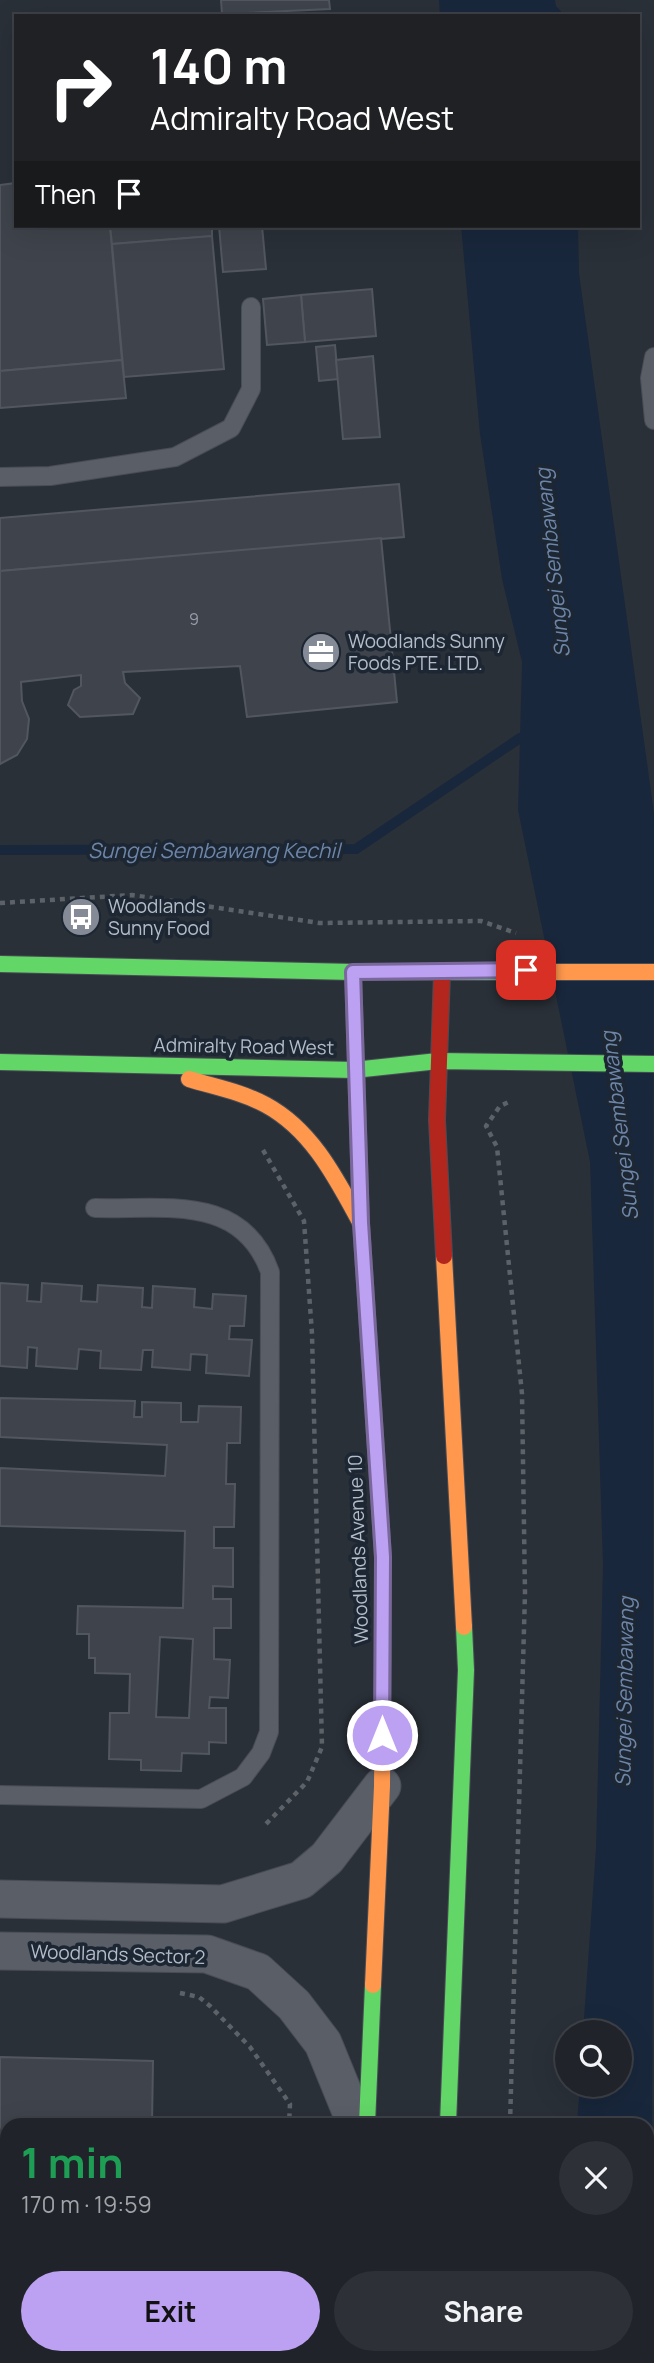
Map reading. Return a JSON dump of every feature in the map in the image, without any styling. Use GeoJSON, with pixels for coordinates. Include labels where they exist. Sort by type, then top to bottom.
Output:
{"type":"FeatureCollection","features":[{"type":"Feature","properties":{"kind":"main road"},"geometry":{"type":"LineString","coordinates":[[0,964],[353,972],[654,972]]}},
{"type":"Feature","properties":{"kind":"main road","name":"Woodlands Avenue 10"},"geometry":{"type":"LineString","coordinates":[[353,972],[354,1070],[360,1111],[361,1223],[383,1557],[382,1786],[367,2118]]}},
{"type":"Feature","properties":{"kind":"main road"},"geometry":{"type":"LineString","coordinates":[[442,973],[439,1062],[440,1179],[466,1670],[448,2118]]}},
{"type":"Feature","properties":{"kind":"main road","name":"Admiralty Road West"},"geometry":{"type":"LineString","coordinates":[[0,1062],[354,1070],[439,1062],[654,1064]]}},
{"type":"Feature","properties":{"kind":"main road"},"geometry":{"type":"LineString","coordinates":[[147,1066],[267,1105],[295,1126],[321,1155],[361,1223]]}},
{"type":"Feature","properties":{"kind":"street"},"geometry":{"type":"LineString","coordinates":[[0,1899],[223,1904],[301,1880],[327,1858],[382,1786]]}},
{"type":"Feature","properties":{"kind":"street","name":"Woodlands Sector 2"},"geometry":{"type":"LineString","coordinates":[[4,1948],[207,1954],[258,1972],[294,2005],[323,2043],[354,2118]]}},
{"type":"Feature","properties":{"kind":"lane"},"geometry":{"type":"LineString","coordinates":[[0,477],[50,476],[175,457],[231,428],[251,389],[251,307]]}},
{"type":"Feature","properties":{"kind":"lane"},"geometry":{"type":"LineString","coordinates":[[654,357],[650,377],[654,420]]}},
{"type":"Feature","properties":{"kind":"lane"},"geometry":{"type":"LineString","coordinates":[[0,1795],[201,1799],[243,1777],[261,1752],[268,1732],[270,1272],[261,1248],[230,1220],[204,1211],[95,1208]]}},
{"type":"Feature","properties":{"kind":"path"},"geometry":{"type":"LineString","coordinates":[[0,903],[132,895],[319,923],[481,922],[519,934]]}},
{"type":"Feature","properties":{"kind":"path"},"geometry":{"type":"LineString","coordinates":[[510,2118],[525,1593],[522,1394],[497,1147],[486,1126],[500,1105],[520,1098]]}},
{"type":"Feature","properties":{"kind":"path"},"geometry":{"type":"LineString","coordinates":[[170,1993],[199,1997],[250,2048],[290,2104],[289,2118]]}},
{"type":"Feature","properties":{"kind":"water"},"geometry":{"type":"Polygon","coordinates":[[[439,0],[555,0],[556,6],[563,14],[440,14],[439,0]]]}},
{"type":"Feature","properties":{"kind":"water","name":"Sungei Sembawang"},"geometry":{"type":"Polygon","coordinates":[[[461,228],[578,228],[579,273],[654,813],[652,2118],[577,2118],[579,2097],[632,2097],[632,2020],[584,2020],[596,1848],[603,1565],[590,1162],[518,810],[522,662],[502,579],[480,434],[461,228]]]}},
{"type":"Feature","properties":{"kind":"building"},"geometry":{"type":"Polygon","coordinates":[[[221,0],[329,0],[330,9],[222,14],[221,0]]]}},
{"type":"Feature","properties":{"kind":"building"},"geometry":{"type":"Polygon","coordinates":[[[14,183],[14,228],[110,228],[122,360],[0,371],[0,185],[14,183]]]}},
{"type":"Feature","properties":{"kind":"building"},"geometry":{"type":"Polygon","coordinates":[[[110,228],[212,228],[212,236],[112,244],[110,228]]]}},
{"type":"Feature","properties":{"kind":"building"},"geometry":{"type":"Polygon","coordinates":[[[219,228],[262,228],[266,269],[223,272],[219,228]]]}},
{"type":"Feature","properties":{"kind":"building"},"geometry":{"type":"Polygon","coordinates":[[[212,236],[224,369],[124,377],[112,244],[212,236]]]}},
{"type":"Feature","properties":{"kind":"building"},"geometry":{"type":"Polygon","coordinates":[[[372,289],[376,336],[305,342],[301,295],[372,289]]]}},
{"type":"Feature","properties":{"kind":"building"},"geometry":{"type":"Polygon","coordinates":[[[301,295],[305,342],[267,345],[263,299],[301,295]]]}},
{"type":"Feature","properties":{"kind":"building"},"geometry":{"type":"Polygon","coordinates":[[[335,345],[338,379],[319,381],[316,347],[335,345]]]}},
{"type":"Feature","properties":{"kind":"building"},"geometry":{"type":"Polygon","coordinates":[[[373,356],[380,437],[343,439],[336,360],[373,356]]]}},
{"type":"Feature","properties":{"kind":"building"},"geometry":{"type":"Polygon","coordinates":[[[122,360],[126,398],[0,408],[0,371],[122,360]]]}},
{"type":"Feature","properties":{"kind":"building"},"geometry":{"type":"Polygon","coordinates":[[[399,484],[404,537],[0,571],[0,518],[399,484]]]}},
{"type":"Feature","properties":{"kind":"building"},"geometry":{"type":"Polygon","coordinates":[[[381,538],[397,702],[247,717],[240,666],[123,672],[125,683],[140,698],[133,714],[80,717],[68,705],[74,690],[81,686],[81,675],[21,682],[22,701],[29,719],[27,739],[17,755],[0,764],[0,571],[381,538]]]}},
{"type":"Feature","properties":{"kind":"building"},"geometry":{"type":"Polygon","coordinates":[[[0,1283],[28,1285],[27,1301],[41,1302],[42,1283],[82,1286],[81,1301],[97,1302],[98,1285],[143,1288],[142,1307],[152,1308],[153,1286],[195,1289],[194,1307],[212,1309],[213,1294],[246,1296],[244,1326],[230,1326],[229,1339],[252,1340],[249,1376],[206,1373],[207,1355],[191,1354],[190,1370],[152,1367],[153,1350],[143,1350],[141,1370],[100,1368],[101,1351],[79,1349],[77,1369],[36,1366],[37,1348],[28,1347],[27,1368],[0,1366],[0,1283]]]}},
{"type":"Feature","properties":{"kind":"building"},"geometry":{"type":"Polygon","coordinates":[[[0,1398],[135,1401],[134,1417],[142,1417],[142,1402],[181,1403],[181,1422],[198,1422],[199,1406],[241,1407],[240,1443],[227,1443],[226,1484],[235,1484],[234,1527],[214,1527],[214,1548],[233,1548],[233,1587],[213,1586],[213,1599],[231,1599],[231,1628],[214,1628],[214,1659],[230,1660],[228,1698],[210,1697],[209,1708],[226,1708],[226,1743],[209,1742],[209,1754],[182,1753],[181,1771],[141,1770],[141,1760],[109,1759],[110,1713],[129,1713],[130,1674],[95,1673],[95,1658],[89,1658],[89,1634],[77,1634],[78,1606],[183,1608],[185,1531],[0,1526],[0,1468],[165,1476],[167,1445],[0,1437],[0,1398]],[[160,1637],[156,1717],[189,1718],[193,1639],[160,1637]]]}},
{"type":"Feature","properties":{"kind":"building"},"geometry":{"type":"Polygon","coordinates":[[[0,2057],[153,2061],[152,2118],[0,2118],[0,2057]]]}},
{"type":"Feature","properties":{"kind":"waterway","name":"Sungei Sembawang Kechil"},"geometry":{"type":"LineString","coordinates":[[0,850],[356,849],[520,738]]}},
{"type":"Feature","properties":{"kind":"traffic: fast"},"geometry":{"type":"LineString","coordinates":[[0,964],[353,972],[532,972]]}},
{"type":"Feature","properties":{"kind":"traffic: fast"},"geometry":{"type":"LineString","coordinates":[[353,972],[361,1223],[383,1557],[383,1664]]}},
{"type":"Feature","properties":{"kind":"traffic: fast"},"geometry":{"type":"LineString","coordinates":[[0,1062],[354,1070],[438,1061],[654,1064]]}},
{"type":"Feature","properties":{"kind":"traffic: fast"},"geometry":{"type":"LineString","coordinates":[[448,2118],[466,1670],[464,1627]]}},
{"type":"Feature","properties":{"kind":"traffic: fast"},"geometry":{"type":"LineString","coordinates":[[367,2118],[373,1985]]}},
{"type":"Feature","properties":{"kind":"traffic: slow"},"geometry":{"type":"LineString","coordinates":[[532,972],[654,972]]}},
{"type":"Feature","properties":{"kind":"traffic: slow"},"geometry":{"type":"LineString","coordinates":[[189,1079],[247,1097],[282,1115],[310,1141],[321,1156],[360,1222]]}},
{"type":"Feature","properties":{"kind":"traffic: slow"},"geometry":{"type":"LineString","coordinates":[[444,1256],[464,1627]]}},
{"type":"Feature","properties":{"kind":"traffic: slow"},"geometry":{"type":"LineString","coordinates":[[373,1985],[382,1786],[383,1664]]}},
{"type":"Feature","properties":{"kind":"traffic: jam"},"geometry":{"type":"LineString","coordinates":[[442,973],[437,1120],[444,1256]]}},
{"type":"Feature","properties":{"kind":"place","name":"Woodlands Sunny Foods PTE. LTD."},"geometry":{"type":"Point","coordinates":[321,652]}},
{"type":"Feature","properties":{"kind":"place","name":"Woodlands Sunny Food"},"geometry":{"type":"Point","coordinates":[81,917]}},
{"type":"Feature","properties":{"kind":"route"},"geometry":{"type":"LineString","coordinates":[[382,1735],[383,1557],[361,1223],[360,1111],[354,1070],[353,972],[526,970]]}}]}
